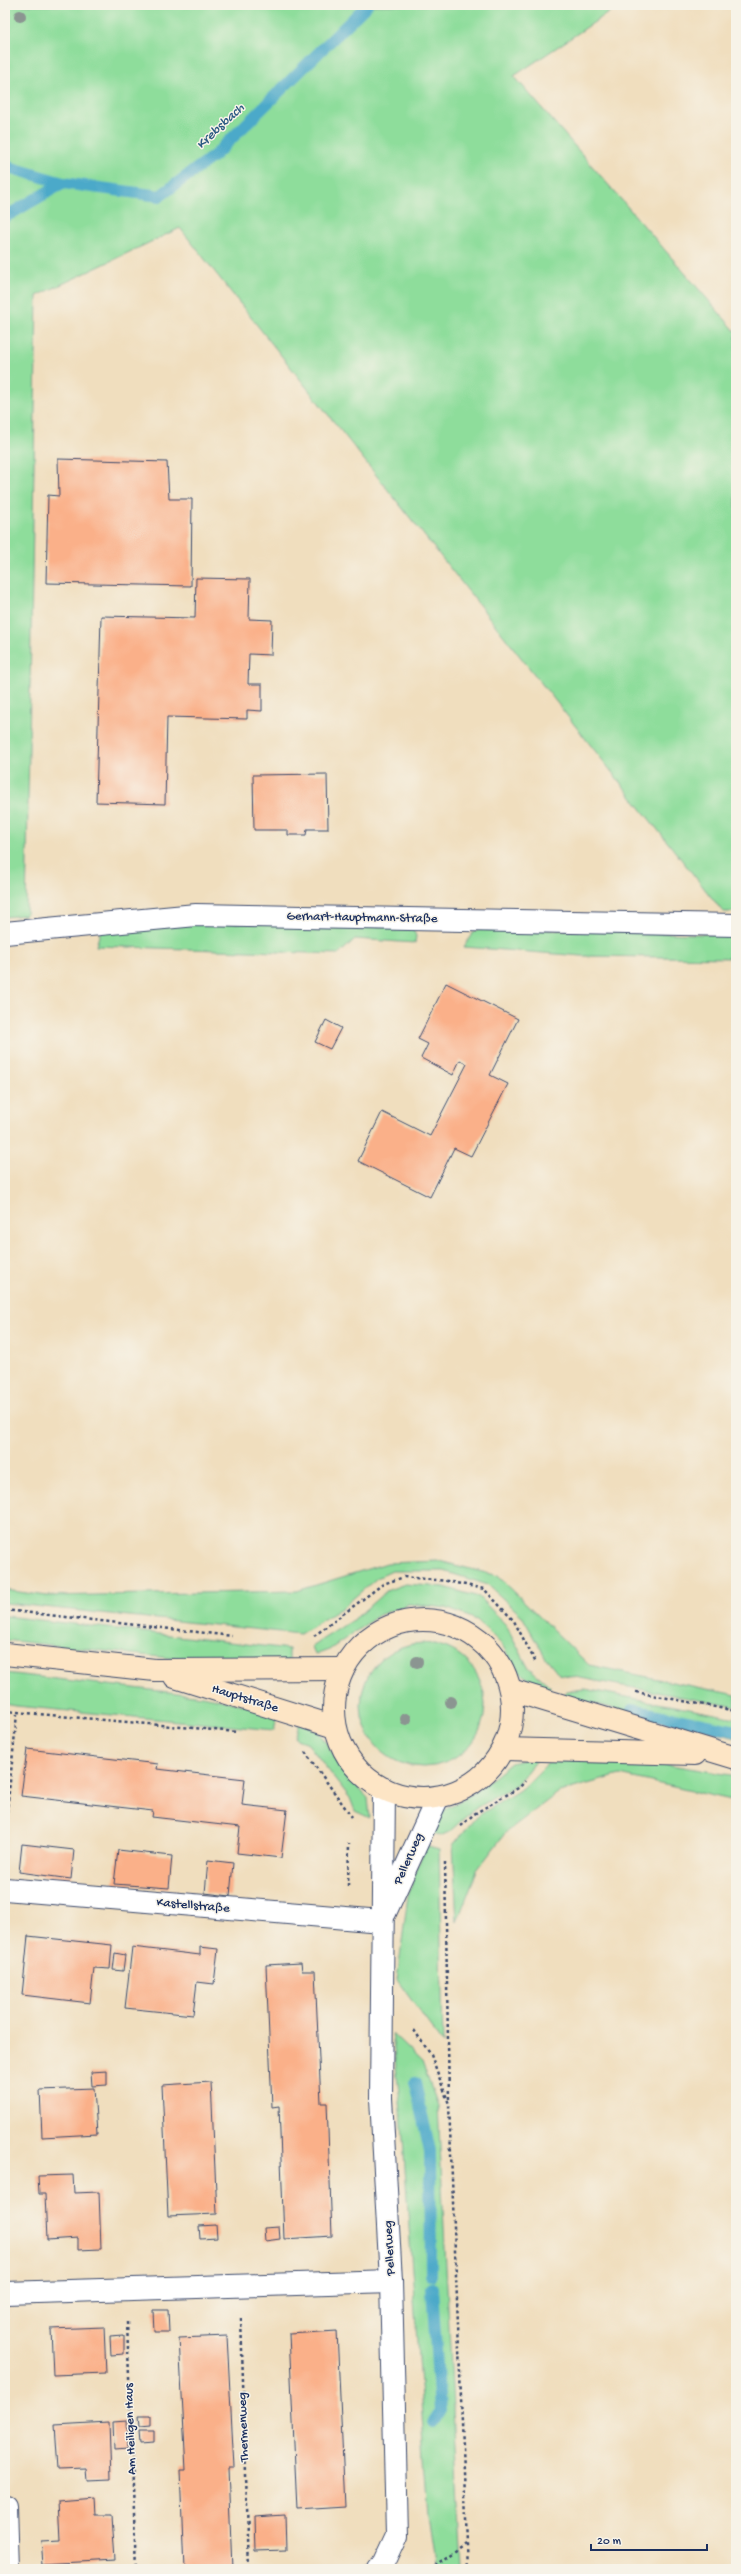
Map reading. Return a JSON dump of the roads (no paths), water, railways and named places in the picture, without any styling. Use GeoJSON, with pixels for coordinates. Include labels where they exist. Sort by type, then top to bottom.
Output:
{"type":"FeatureCollection","features":[{"type":"Feature","properties":{"kind":"main road"},"geometry":{"type":"LineString","coordinates":[[419,1619],[450,1623],[478,1638],[500,1661],[511,1690],[512,1719],[504,1749],[487,1772],[465,1788],[438,1798],[403,1796],[384,1789],[361,1774],[345,1752],[335,1727],[334,1699],[342,1669],[362,1644],[388,1626],[419,1619]]}},
{"type":"Feature","properties":{"kind":"main road","name":"Hauptstraße"},"geometry":{"type":"LineString","coordinates":[[5,1654],[155,1670],[342,1669]]}},
{"type":"Feature","properties":{"kind":"main road","name":"Hauptstraße"},"geometry":{"type":"LineString","coordinates":[[155,1670],[335,1727]]}},
{"type":"Feature","properties":{"kind":"main road"},"geometry":{"type":"LineString","coordinates":[[511,1690],[729,1756]]}},
{"type":"Feature","properties":{"kind":"main road"},"geometry":{"type":"LineString","coordinates":[[504,1749],[729,1756]]}},
{"type":"Feature","properties":{"kind":"street","name":"Gerhart-Hauptmann-Straße"},"geometry":{"type":"LineString","coordinates":[[5,934],[196,915],[728,925]]}},
{"type":"Feature","properties":{"kind":"street","name":"Pellerweg"},"geometry":{"type":"LineString","coordinates":[[378,2569],[383,2565],[397,2535],[391,2281],[381,2098],[381,1921],[384,1789]]}},
{"type":"Feature","properties":{"kind":"street","name":"Pellerweg"},"geometry":{"type":"LineString","coordinates":[[381,1921],[438,1798]]}},
{"type":"Feature","properties":{"kind":"street","name":"Kastellstraße"},"geometry":{"type":"LineString","coordinates":[[5,1888],[381,1921]]}},
{"type":"Feature","properties":{"kind":"street"},"geometry":{"type":"LineString","coordinates":[[5,2293],[391,2281]]}},
{"type":"Feature","properties":{"kind":"street"},"geometry":{"type":"LineString","coordinates":[[5,2507],[7,2569]]}},
{"type":"Feature","properties":{"kind":"waterway","name":"Krebsbach"},"geometry":{"type":"LineString","coordinates":[[5,166],[63,183],[160,196],[215,155],[367,5]]}},
{"type":"Feature","properties":{"kind":"waterway","name":"Krebsbach"},"geometry":{"type":"LineString","coordinates":[[5,217],[63,183]]}},
{"type":"Feature","properties":{"kind":"waterway"},"geometry":{"type":"LineString","coordinates":[[632,1710],[736,1731]]}},
{"type":"Feature","properties":{"kind":"waterway"},"geometry":{"type":"LineString","coordinates":[[415,2083],[430,2151],[431,2275]]}},
{"type":"Feature","properties":{"kind":"waterway"},"geometry":{"type":"LineString","coordinates":[[432,2288],[440,2412],[434,2421]]}}]}
